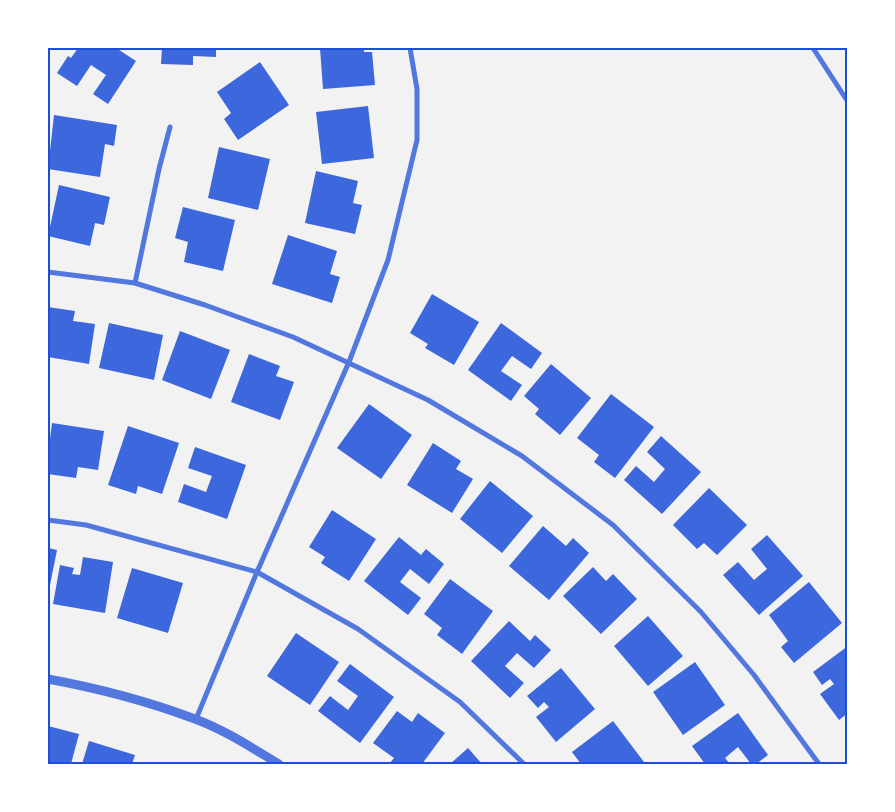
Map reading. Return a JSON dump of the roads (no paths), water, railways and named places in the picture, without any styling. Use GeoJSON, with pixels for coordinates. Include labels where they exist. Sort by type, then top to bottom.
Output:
{"type":"FeatureCollection","features":[{"type":"Feature","properties":{"kind":"street"},"geometry":{"type":"LineString","coordinates":[[196,719],[257,572],[349,362],[388,260],[417,140],[417,89],[410,48]]}},
{"type":"Feature","properties":{"kind":"street"},"geometry":{"type":"LineString","coordinates":[[812,48],[848,102]]}},
{"type":"Feature","properties":{"kind":"street"},"geometry":{"type":"LineString","coordinates":[[136,283],[159,169],[170,127]]}},
{"type":"Feature","properties":{"kind":"street"},"geometry":{"type":"LineString","coordinates":[[48,272],[136,283],[205,305],[293,337],[428,400],[522,456],[613,525],[707,619],[754,675],[819,764]]}},
{"type":"Feature","properties":{"kind":"street"},"geometry":{"type":"LineString","coordinates":[[48,520],[86,525],[257,572],[358,629],[460,702],[524,764]]}},
{"type":"Feature","properties":{"kind":"street"},"geometry":{"type":"LineString","coordinates":[[48,678],[83,686],[196,719],[239,740],[279,764]]}}]}
